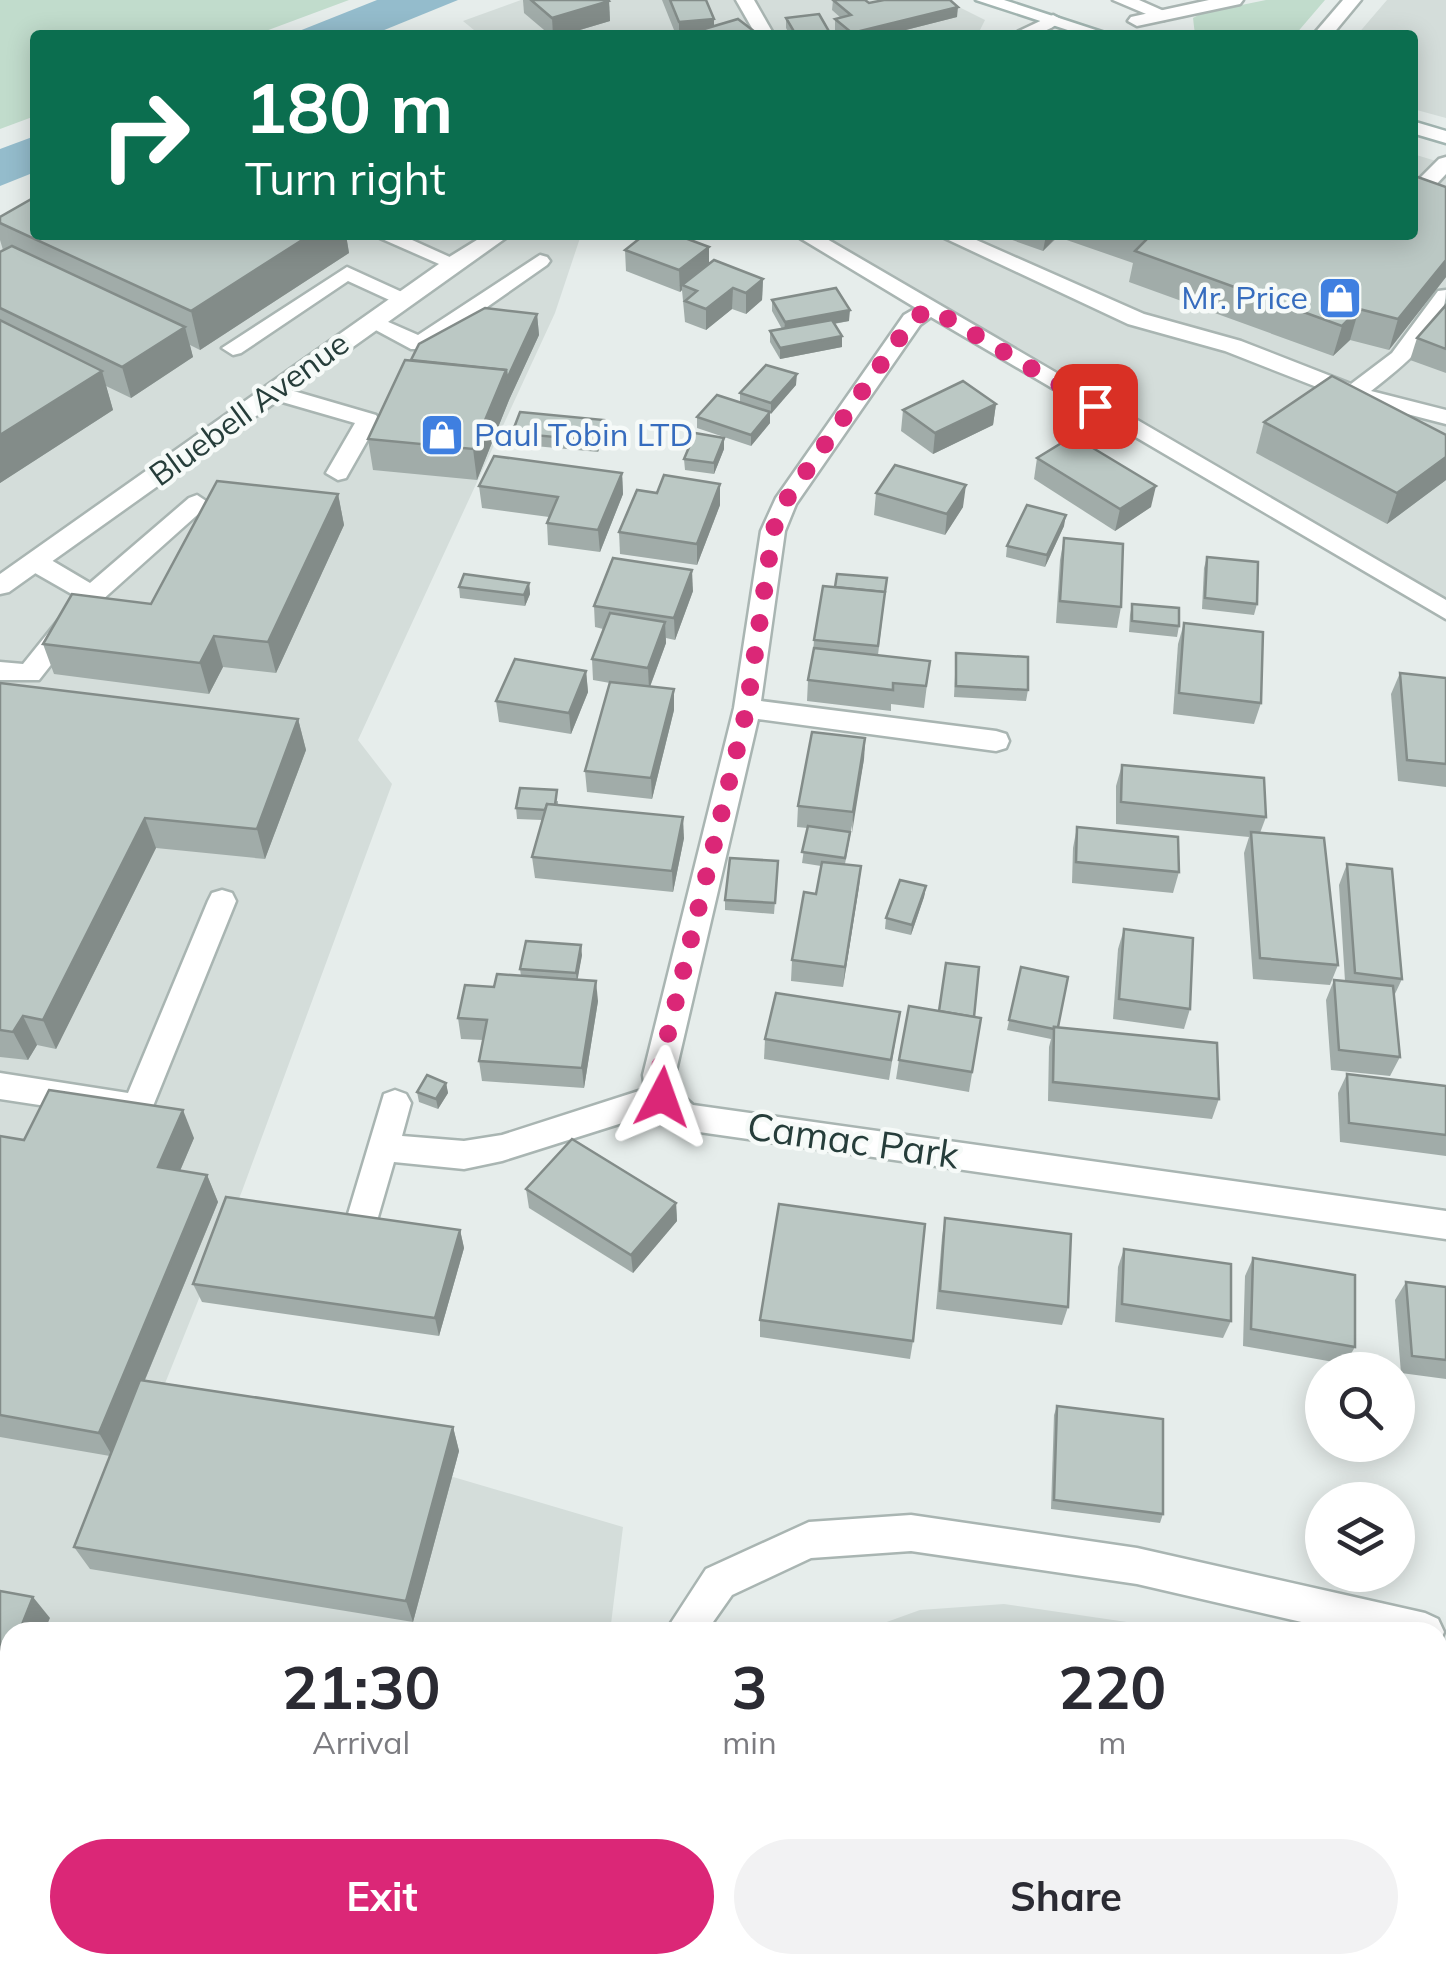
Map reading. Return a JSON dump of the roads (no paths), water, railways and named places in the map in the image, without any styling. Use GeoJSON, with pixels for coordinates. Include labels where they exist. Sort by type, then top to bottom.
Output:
{"type":"FeatureCollection","features":[{"type":"Feature","properties":{"kind":"street"},"geometry":{"type":"LineString","coordinates":[[745,0],[762,30]]}},
{"type":"Feature","properties":{"kind":"street"},"geometry":{"type":"LineString","coordinates":[[985,0],[1086,30]]}},
{"type":"Feature","properties":{"kind":"street"},"geometry":{"type":"LineString","coordinates":[[1122,0],[1164,15]]}},
{"type":"Feature","properties":{"kind":"street"},"geometry":{"type":"LineString","coordinates":[[1137,21],[1234,0]]}},
{"type":"Feature","properties":{"kind":"street"},"geometry":{"type":"LineString","coordinates":[[1326,30],[1352,0]]}},
{"type":"Feature","properties":{"kind":"street"},"geometry":{"type":"LineString","coordinates":[[1031,30],[1053,20]]}},
{"type":"Feature","properties":{"kind":"street"},"geometry":{"type":"LineString","coordinates":[[1418,128],[1446,136]]}},
{"type":"Feature","properties":{"kind":"street"},"geometry":{"type":"LineString","coordinates":[[1418,186],[1446,163]]}},
{"type":"Feature","properties":{"kind":"street"},"geometry":{"type":"LineString","coordinates":[[1418,187],[1446,196]]}},
{"type":"Feature","properties":{"kind":"street"},"geometry":{"type":"LineString","coordinates":[[396,240],[453,263]]}},
{"type":"Feature","properties":{"kind":"street","name":"Bluebell Avenue"},"geometry":{"type":"LineString","coordinates":[[0,586],[370,321],[492,240]]}},
{"type":"Feature","properties":{"kind":"street"},"geometry":{"type":"LineString","coordinates":[[814,240],[1329,538],[1446,611]]}},
{"type":"Feature","properties":{"kind":"street"},"geometry":{"type":"LineString","coordinates":[[959,240],[1136,319],[1233,346],[1352,393],[1446,417]]}},
{"type":"Feature","properties":{"kind":"street"},"geometry":{"type":"LineString","coordinates":[[370,321],[420,344],[540,262]]}},
{"type":"Feature","properties":{"kind":"street"},"geometry":{"type":"LineString","coordinates":[[233,348],[347,273],[404,298]]}},
{"type":"Feature","properties":{"kind":"street"},"geometry":{"type":"LineString","coordinates":[[1352,393],[1400,358],[1446,296]]}},
{"type":"Feature","properties":{"kind":"street"},"geometry":{"type":"LineString","coordinates":[[382,1148],[464,1154],[502,1148],[662,1097],[658,1075],[747,708],[773,531],[784,503],[912,320],[930,308]]}},
{"type":"Feature","properties":{"kind":"street"},"geometry":{"type":"LineString","coordinates":[[272,392],[368,420],[338,473]]}},
{"type":"Feature","properties":{"kind":"street"},"geometry":{"type":"LineString","coordinates":[[0,670],[30,674],[92,595],[198,503]]}},
{"type":"Feature","properties":{"kind":"street"},"geometry":{"type":"LineString","coordinates":[[36,563],[92,595]]}},
{"type":"Feature","properties":{"kind":"street"},"geometry":{"type":"LineString","coordinates":[[747,708],[996,740]]}},
{"type":"Feature","properties":{"kind":"street"},"geometry":{"type":"LineString","coordinates":[[0,1086],[138,1107],[222,901]]}},
{"type":"Feature","properties":{"kind":"street","name":"Camac Park"},"geometry":{"type":"LineString","coordinates":[[662,1097],[685,1116],[1446,1225]]}},
{"type":"Feature","properties":{"kind":"street"},"geometry":{"type":"LineString","coordinates":[[364,1214],[395,1103]]}},
{"type":"Feature","properties":{"kind":"street"},"geometry":{"type":"LineString","coordinates":[[691,1622],[719,1582],[809,1540],[911,1533],[1137,1566],[1381,1622]]}},
{"type":"Feature","properties":{"kind":"water"},"geometry":{"type":"Polygon","coordinates":[[[377,0],[458,0],[384,30],[302,30],[377,0]]]}},
{"type":"Feature","properties":{"kind":"water"},"geometry":{"type":"Polygon","coordinates":[[[30,138],[30,174],[0,186],[0,149],[30,138]]]}},
{"type":"Feature","properties":{"kind":"place","name":"Mr. Price"},"geometry":{"type":"Point","coordinates":[1340,298]}},
{"type":"Feature","properties":{"kind":"place","name":"Paul Tobin LTD"},"geometry":{"type":"Point","coordinates":[442,435]}}]}
